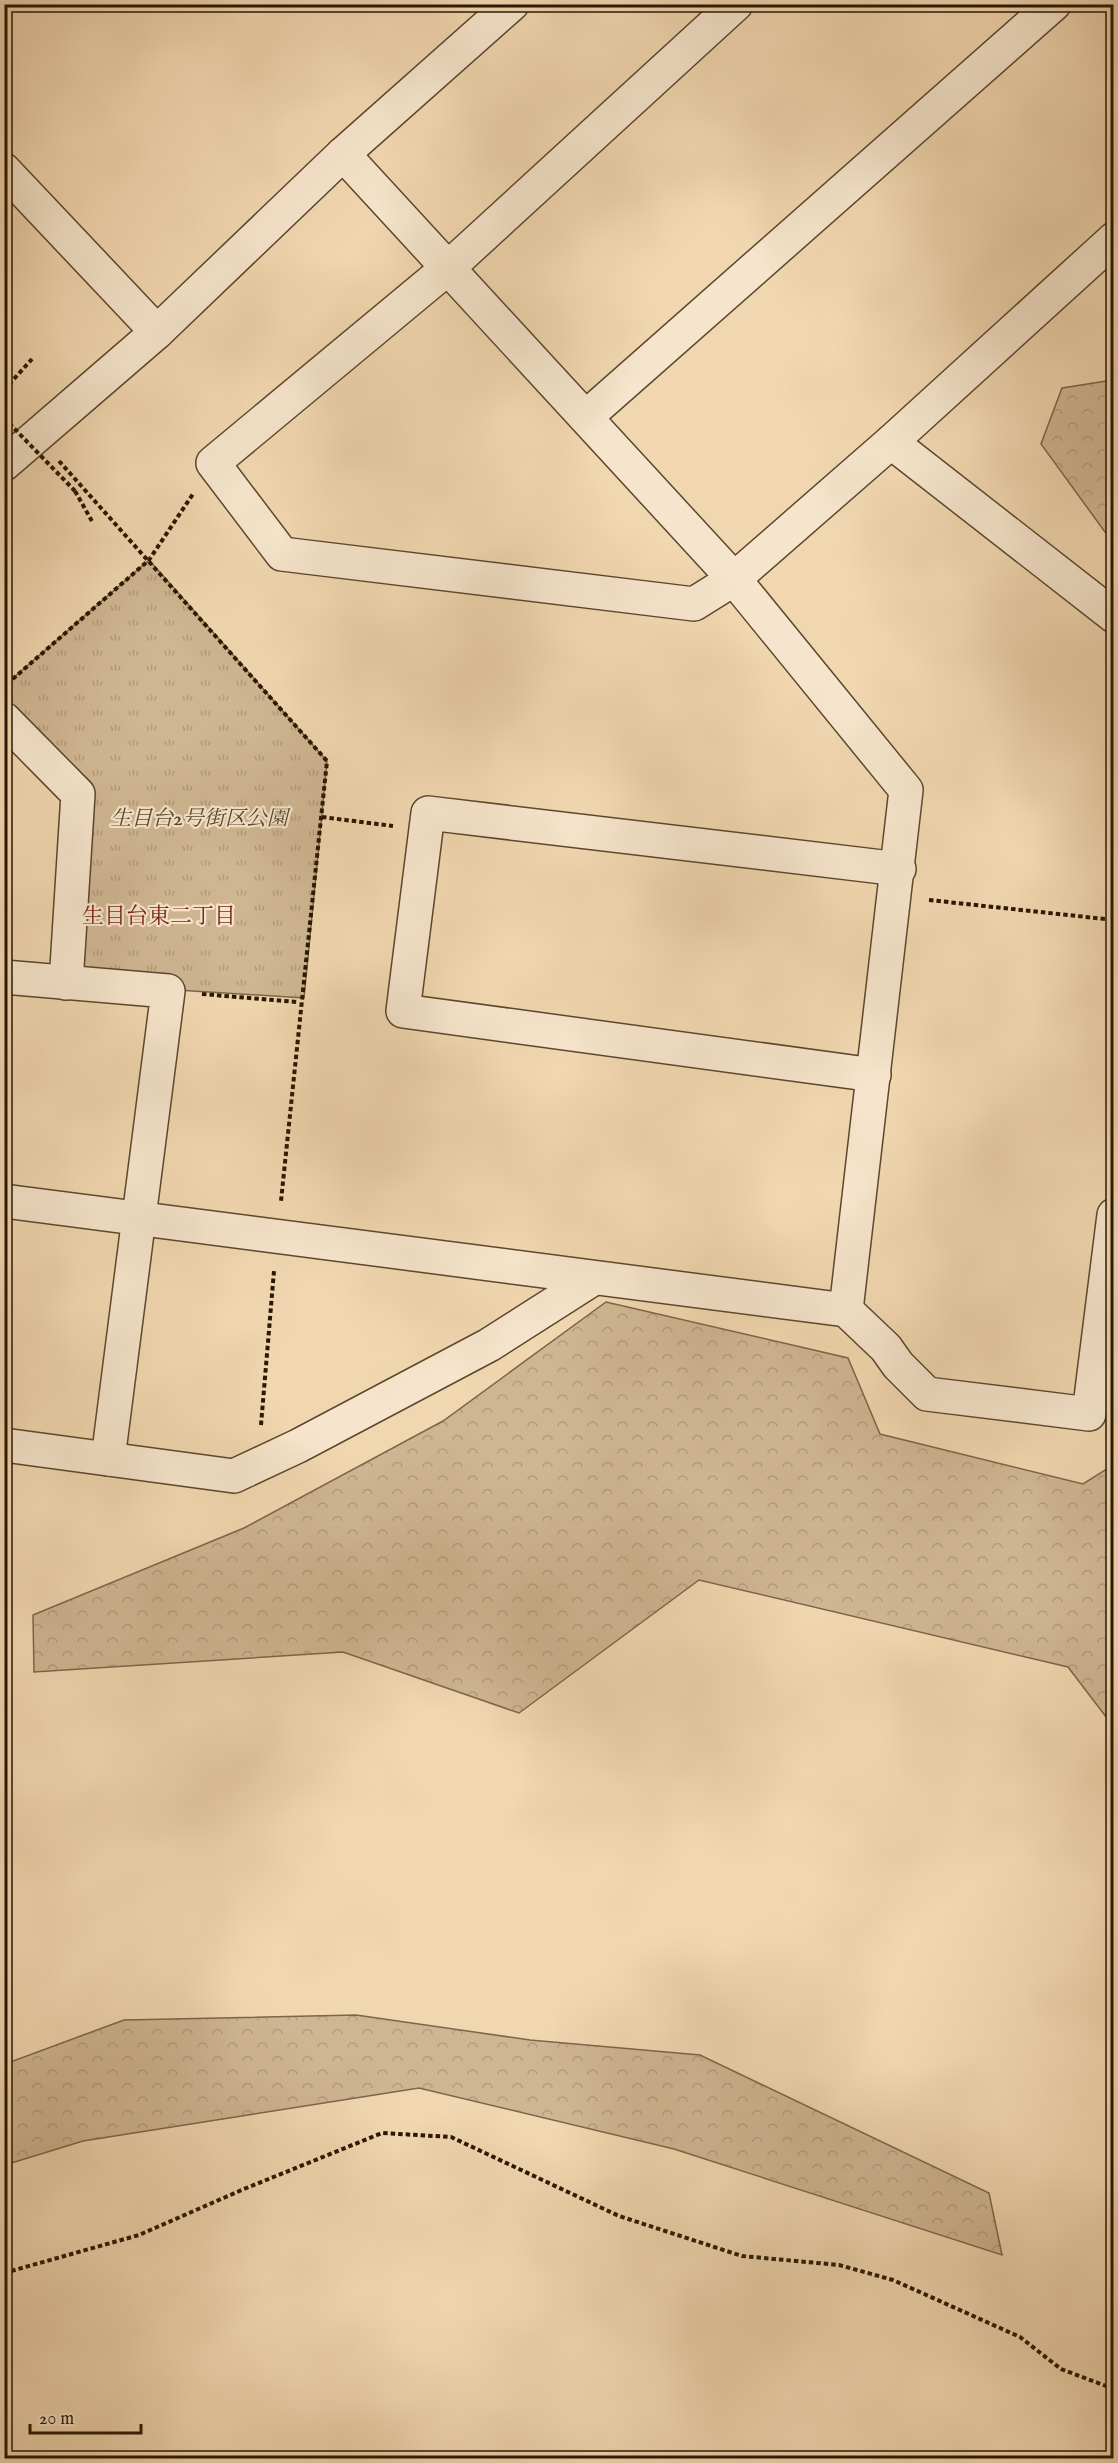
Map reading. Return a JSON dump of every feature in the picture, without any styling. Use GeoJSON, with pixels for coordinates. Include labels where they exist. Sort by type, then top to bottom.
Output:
{"type":"FeatureCollection","features":[{"type":"Feature","properties":{"kind":"street"},"geometry":{"type":"LineString","coordinates":[[4,464],[158,332],[343,154],[512,4]]}},
{"type":"Feature","properties":{"kind":"street"},"geometry":{"type":"LineString","coordinates":[[736,4],[449,267],[213,463],[282,554],[694,604],[734,579],[891,442],[1113,239]]}},
{"type":"Feature","properties":{"kind":"street"},"geometry":{"type":"LineString","coordinates":[[586,417],[1054,4]]}},
{"type":"Feature","properties":{"kind":"street"},"geometry":{"type":"LineString","coordinates":[[343,154],[734,579],[906,790],[846,1310]]}},
{"type":"Feature","properties":{"kind":"street"},"geometry":{"type":"LineString","coordinates":[[4,170],[158,332]]}},
{"type":"Feature","properties":{"kind":"street"},"geometry":{"type":"LineString","coordinates":[[891,442],[1113,616]]}},
{"type":"Feature","properties":{"kind":"street"},"geometry":{"type":"LineString","coordinates":[[4,719],[78,794],[66,983]]}},
{"type":"Feature","properties":{"kind":"street"},"geometry":{"type":"LineString","coordinates":[[874,1075],[403,1011],[429,813],[897,883]]}},
{"type":"Feature","properties":{"kind":"street"},"geometry":{"type":"LineString","coordinates":[[4,977],[168,991],[108,1459]]}},
{"type":"Feature","properties":{"kind":"street"},"geometry":{"type":"LineString","coordinates":[[4,1201],[846,1310],[927,1394],[1089,1414],[1113,1215]]}},
{"type":"Feature","properties":{"kind":"street"},"geometry":{"type":"LineString","coordinates":[[4,1445],[234,1476],[298,1446],[489,1344],[594,1278]]}},
{"type":"Feature","properties":{"kind":"path"},"geometry":{"type":"LineString","coordinates":[[4,390],[32,359]]}},
{"type":"Feature","properties":{"kind":"path"},"geometry":{"type":"LineString","coordinates":[[4,418],[75,491],[93,523]]}},
{"type":"Feature","properties":{"kind":"path"},"geometry":{"type":"LineString","coordinates":[[37,435],[327,761],[277,1237],[257,1465]]}},
{"type":"Feature","properties":{"kind":"path"},"geometry":{"type":"LineString","coordinates":[[4,686],[149,561],[213,463]]}},
{"type":"Feature","properties":{"kind":"path"},"geometry":{"type":"LineString","coordinates":[[322,817],[426,830]]}},
{"type":"Feature","properties":{"kind":"path"},"geometry":{"type":"LineString","coordinates":[[897,883],[1113,920]]}},
{"type":"Feature","properties":{"kind":"path"},"geometry":{"type":"LineString","coordinates":[[168,991],[297,1002]]}},
{"type":"Feature","properties":{"kind":"path"},"geometry":{"type":"LineString","coordinates":[[4,2273],[139,2235],[382,2133],[451,2137],[619,2216],[720,2249],[742,2256],[839,2265],[893,2280],[1020,2337],[1061,2369],[1113,2389]]}},
{"type":"Feature","properties":{"kind":"green space"},"geometry":{"type":"Polygon","coordinates":[[[1114,380],[1113,543],[1041,444],[1062,388],[1114,380]]]}},
{"type":"Feature","properties":{"kind":"green space","name":"生目台2号街区公園"},"geometry":{"type":"Polygon","coordinates":[[[149,560],[327,761],[304,998],[66,983],[78,794],[5,719],[4,686],[149,560]]]}},
{"type":"Feature","properties":{"kind":"green space"},"geometry":{"type":"Polygon","coordinates":[[[606,1302],[848,1358],[880,1434],[1083,1484],[1113,1465],[1113,1726],[1068,1667],[699,1580],[519,1713],[343,1652],[34,1672],[33,1615],[244,1528],[443,1421],[606,1302]]]}},
{"type":"Feature","properties":{"kind":"green space"},"geometry":{"type":"Polygon","coordinates":[[[356,2015],[530,2040],[700,2055],[989,2193],[1002,2255],[674,2149],[419,2088],[83,2141],[5,2165],[5,2064],[124,2020],[356,2015]]]}},
{"type":"Feature","properties":{"kind":"district","name":"生目台東二丁目"},"geometry":{"type":"Point","coordinates":[159,915]}}]}
